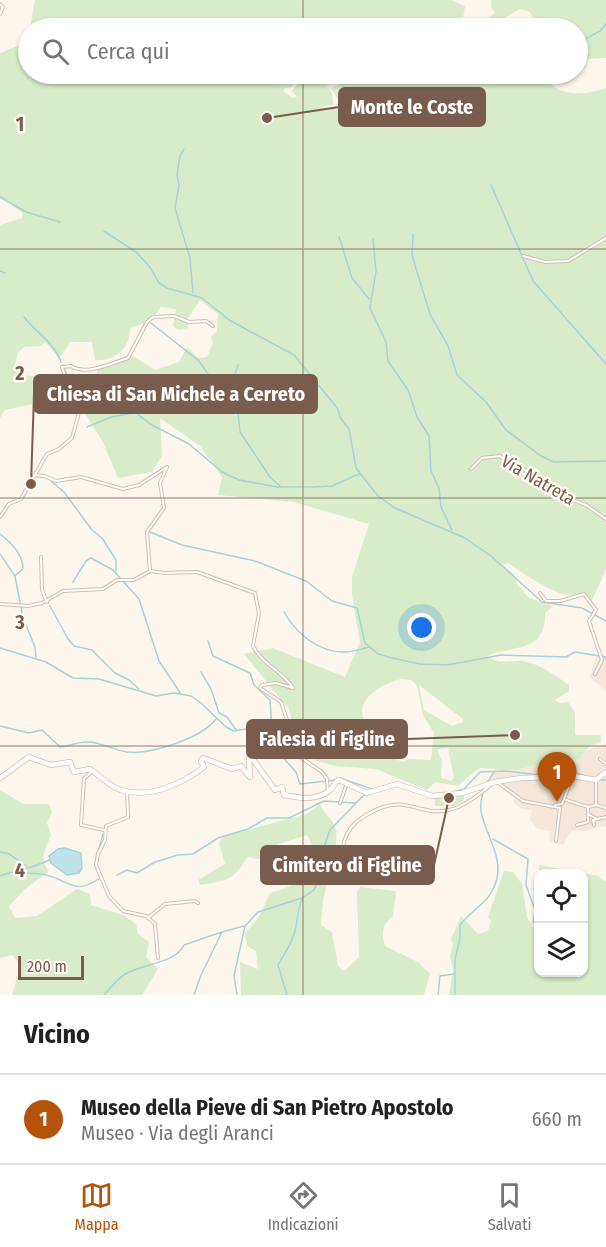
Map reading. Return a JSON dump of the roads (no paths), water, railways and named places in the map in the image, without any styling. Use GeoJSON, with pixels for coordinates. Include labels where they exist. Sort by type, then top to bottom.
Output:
{"type":"FeatureCollection","features":[{"type":"Feature","properties":{"kind":"street"},"geometry":{"type":"LineString","coordinates":[[0,4],[3,7],[0,14]]}},
{"type":"Feature","properties":{"kind":"street"},"geometry":{"type":"LineString","coordinates":[[524,256],[545,262],[568,261],[606,238]]}},
{"type":"Feature","properties":{"kind":"street"},"geometry":{"type":"LineString","coordinates":[[0,517],[6,506],[21,499],[47,454],[59,449],[76,430],[80,409],[71,396],[62,367],[94,368],[128,358],[147,322],[153,317],[174,316],[189,322],[206,321],[213,326]]}},
{"type":"Feature","properties":{"kind":"street","name":"Via Natreta"},"geometry":{"type":"LineString","coordinates":[[471,469],[482,458],[500,456],[510,464],[535,474],[557,494],[586,505],[606,519]]}},
{"type":"Feature","properties":{"kind":"street"},"geometry":{"type":"LineString","coordinates":[[34,475],[56,481],[81,477],[123,489],[139,485],[167,467],[160,483],[164,508],[147,532],[150,571]]}},
{"type":"Feature","properties":{"kind":"street"},"geometry":{"type":"LineString","coordinates":[[41,557],[42,590],[47,602]]}},
{"type":"Feature","properties":{"kind":"street"},"geometry":{"type":"LineString","coordinates":[[0,604],[28,606],[47,602],[63,591],[103,589],[117,580],[134,580],[150,571],[197,572],[255,593],[260,613],[253,646],[264,663],[284,677],[293,688],[276,683],[262,685],[260,688],[281,702],[297,756],[315,766],[327,782],[328,792]]}},
{"type":"Feature","properties":{"kind":"street"},"geometry":{"type":"LineString","coordinates":[[540,593],[546,601],[552,602],[580,594],[587,596],[596,610],[589,621],[602,660],[595,674]]}},
{"type":"Feature","properties":{"kind":"street"},"geometry":{"type":"LineString","coordinates":[[602,660],[606,662]]}},
{"type":"Feature","properties":{"kind":"street"},"geometry":{"type":"LineString","coordinates":[[0,777],[29,757],[51,765],[70,762],[74,772],[84,768],[92,771],[118,789],[127,792],[151,792],[182,783],[204,767],[201,760],[203,758],[232,770],[241,766],[250,777],[249,759],[252,758],[270,779],[273,789],[282,787],[284,795],[312,799],[328,792],[335,782]]}},
{"type":"Feature","properties":{"kind":"street"},"geometry":{"type":"LineString","coordinates":[[600,759],[606,764]]}},
{"type":"Feature","properties":{"kind":"street"},"geometry":{"type":"LineString","coordinates":[[92,771],[84,779],[81,825],[104,830]]}},
{"type":"Feature","properties":{"kind":"street"},"geometry":{"type":"LineString","coordinates":[[343,865],[345,839],[352,825],[379,807],[404,803],[438,811],[450,810],[496,782],[573,776],[597,779],[606,772]]}},
{"type":"Feature","properties":{"kind":"street"},"geometry":{"type":"LineString","coordinates":[[553,807],[566,800],[573,776]]}},
{"type":"Feature","properties":{"kind":"street"},"geometry":{"type":"LineString","coordinates":[[596,805],[597,779]]}},
{"type":"Feature","properties":{"kind":"street"},"geometry":{"type":"LineString","coordinates":[[327,782],[339,780],[365,792],[397,784],[432,796],[485,788]]}},
{"type":"Feature","properties":{"kind":"street"},"geometry":{"type":"LineString","coordinates":[[496,782],[523,801],[560,808],[556,841]]}},
{"type":"Feature","properties":{"kind":"street"},"geometry":{"type":"LineString","coordinates":[[340,800],[347,783]]}},
{"type":"Feature","properties":{"kind":"street"},"geometry":{"type":"LineString","coordinates":[[127,792],[128,817],[120,822],[109,823],[104,830],[105,840],[98,854],[96,865],[109,896],[123,911],[149,917],[156,924],[158,958]]}},
{"type":"Feature","properties":{"kind":"street"},"geometry":{"type":"LineString","coordinates":[[566,800],[588,807],[596,805],[606,808]]}},
{"type":"Feature","properties":{"kind":"street"},"geometry":{"type":"LineString","coordinates":[[577,825],[588,822],[588,807]]}},
{"type":"Feature","properties":{"kind":"street"},"geometry":{"type":"LineString","coordinates":[[588,816],[595,819],[606,817]]}},
{"type":"Feature","properties":{"kind":"street"},"geometry":{"type":"LineString","coordinates":[[594,825],[595,819]]}},
{"type":"Feature","properties":{"kind":"street"},"geometry":{"type":"LineString","coordinates":[[149,917],[165,904],[195,901],[198,903]]}},
{"type":"Feature","properties":{"kind":"water"},"geometry":{"type":"Polygon","coordinates":[[[65,848],[81,853],[82,868],[79,873],[67,875],[51,863],[49,856],[58,849],[65,848]]]}},
{"type":"Feature","properties":{"kind":"waterway"},"geometry":{"type":"LineString","coordinates":[[588,38],[600,31],[606,24]]}},
{"type":"Feature","properties":{"kind":"waterway"},"geometry":{"type":"LineString","coordinates":[[184,149],[180,156],[177,175],[179,185],[175,208],[190,258],[193,293]]}},
{"type":"Feature","properties":{"kind":"waterway"},"geometry":{"type":"LineString","coordinates":[[491,185],[533,281],[606,364]]}},
{"type":"Feature","properties":{"kind":"waterway"},"geometry":{"type":"LineString","coordinates":[[0,197],[26,212],[60,222]]}},
{"type":"Feature","properties":{"kind":"waterway"},"geometry":{"type":"LineString","coordinates":[[104,231],[136,252],[150,267],[159,283],[167,288],[202,298],[229,320],[294,355],[338,409],[340,417],[349,429],[356,468],[378,496],[395,508],[465,538],[491,556],[542,602],[582,608],[606,621]]}},
{"type":"Feature","properties":{"kind":"waterway"},"geometry":{"type":"LineString","coordinates":[[413,234],[412,255],[430,314],[448,346],[457,375],[486,402],[506,430],[541,456],[554,462],[606,461]]}},
{"type":"Feature","properties":{"kind":"waterway"},"geometry":{"type":"LineString","coordinates":[[339,237],[352,278],[369,299]]}},
{"type":"Feature","properties":{"kind":"waterway"},"geometry":{"type":"LineString","coordinates":[[373,239],[376,271],[370,308],[386,342],[388,361],[408,390],[417,417],[429,436],[431,471],[439,488],[441,507],[452,530]]}},
{"type":"Feature","properties":{"kind":"waterway"},"geometry":{"type":"LineString","coordinates":[[0,271],[5,273]]}},
{"type":"Feature","properties":{"kind":"waterway"},"geometry":{"type":"LineString","coordinates":[[24,317],[49,343],[61,362]]}},
{"type":"Feature","properties":{"kind":"waterway"},"geometry":{"type":"LineString","coordinates":[[151,323],[199,361],[220,391],[232,399],[238,411],[240,432],[270,477],[280,486]]}},
{"type":"Feature","properties":{"kind":"waterway"},"geometry":{"type":"LineString","coordinates":[[232,399],[230,390],[238,365]]}},
{"type":"Feature","properties":{"kind":"waterway"},"geometry":{"type":"LineString","coordinates":[[64,369],[77,393],[129,407],[150,424],[189,444],[222,472],[239,480],[277,487],[313,487],[332,486],[359,474]]}},
{"type":"Feature","properties":{"kind":"waterway"},"geometry":{"type":"LineString","coordinates":[[87,427],[111,417],[133,413]]}},
{"type":"Feature","properties":{"kind":"waterway"},"geometry":{"type":"LineString","coordinates":[[51,481],[64,492],[92,530],[102,538],[116,560],[116,571]]}},
{"type":"Feature","properties":{"kind":"waterway"},"geometry":{"type":"LineString","coordinates":[[150,532],[182,545],[255,561],[306,581],[332,601],[357,608],[365,643],[378,654],[392,658],[420,664],[447,665],[501,655],[566,657],[575,652],[606,657]]}},
{"type":"Feature","properties":{"kind":"waterway"},"geometry":{"type":"LineString","coordinates":[[0,534],[13,545],[21,558],[23,569],[16,575]]}},
{"type":"Feature","properties":{"kind":"waterway"},"geometry":{"type":"LineString","coordinates":[[0,554],[15,576],[23,618],[35,647],[36,657]]}},
{"type":"Feature","properties":{"kind":"waterway"},"geometry":{"type":"LineString","coordinates":[[73,582],[86,561],[91,558],[113,570],[139,599],[159,661],[181,694]]}},
{"type":"Feature","properties":{"kind":"waterway"},"geometry":{"type":"LineString","coordinates":[[50,606],[74,646],[92,650],[115,673],[129,680],[139,689]]}},
{"type":"Feature","properties":{"kind":"waterway"},"geometry":{"type":"LineString","coordinates":[[284,612],[302,634],[326,649],[348,652],[369,647]]}},
{"type":"Feature","properties":{"kind":"waterway"},"geometry":{"type":"LineString","coordinates":[[208,641],[213,656],[250,673],[254,685],[270,700],[272,729],[268,741]]}},
{"type":"Feature","properties":{"kind":"waterway"},"geometry":{"type":"LineString","coordinates":[[0,648],[46,662],[73,678],[99,679],[156,696],[174,693],[191,696],[226,727],[234,731],[252,728],[258,730],[296,772],[300,784],[335,780]]}},
{"type":"Feature","properties":{"kind":"waterway"},"geometry":{"type":"LineString","coordinates":[[201,672],[211,689],[219,713],[227,717],[236,730]]}},
{"type":"Feature","properties":{"kind":"waterway"},"geometry":{"type":"LineString","coordinates":[[0,726],[29,733],[42,730],[60,747],[92,742],[122,751],[137,752],[162,748],[188,739],[216,719]]}},
{"type":"Feature","properties":{"kind":"waterway"},"geometry":{"type":"LineString","coordinates":[[456,791],[464,789],[480,772],[506,771],[539,775]]}},
{"type":"Feature","properties":{"kind":"waterway"},"geometry":{"type":"LineString","coordinates":[[487,783],[494,772]]}},
{"type":"Feature","properties":{"kind":"waterway"},"geometry":{"type":"LineString","coordinates":[[543,775],[572,772],[586,776]]}},
{"type":"Feature","properties":{"kind":"waterway"},"geometry":{"type":"LineString","coordinates":[[340,778],[375,790]]}},
{"type":"Feature","properties":{"kind":"waterway"},"geometry":{"type":"LineString","coordinates":[[599,780],[606,780]]}},
{"type":"Feature","properties":{"kind":"waterway"},"geometry":{"type":"LineString","coordinates":[[455,995],[455,959],[460,939],[460,925],[488,898],[498,874],[494,850],[482,815],[483,793]]}},
{"type":"Feature","properties":{"kind":"waterway"},"geometry":{"type":"LineString","coordinates":[[237,995],[234,976],[245,926],[258,912],[302,898],[314,890],[323,872],[323,850],[330,830],[365,794]]}},
{"type":"Feature","properties":{"kind":"waterway"},"geometry":{"type":"LineString","coordinates":[[117,875],[127,870],[137,873],[155,862],[178,855],[193,854],[218,838],[248,829],[267,818],[289,818],[324,801],[355,803]]}},
{"type":"Feature","properties":{"kind":"waterway"},"geometry":{"type":"LineString","coordinates":[[18,869],[28,873],[46,875],[73,886],[84,886],[100,878],[95,863],[103,834]]}},
{"type":"Feature","properties":{"kind":"waterway"},"geometry":{"type":"LineString","coordinates":[[493,839],[528,859],[526,885],[535,910],[533,923]]}},
{"type":"Feature","properties":{"kind":"waterway"},"geometry":{"type":"LineString","coordinates":[[0,852],[9,854],[27,866]]}},
{"type":"Feature","properties":{"kind":"waterway"},"geometry":{"type":"LineString","coordinates":[[0,876],[49,860]]}},
{"type":"Feature","properties":{"kind":"waterway"},"geometry":{"type":"LineString","coordinates":[[287,995],[278,965],[294,936],[302,899]]}},
{"type":"Feature","properties":{"kind":"waterway"},"geometry":{"type":"LineString","coordinates":[[194,995],[222,932],[244,926]]}},
{"type":"Feature","properties":{"kind":"waterway"},"geometry":{"type":"LineString","coordinates":[[104,995],[125,974],[174,956],[184,945],[222,932]]}},
{"type":"Feature","properties":{"kind":"waterway"},"geometry":{"type":"LineString","coordinates":[[438,995],[440,976],[454,974]]}},
{"type":"Feature","properties":{"kind":"place","name":"Monte le Coste"},"geometry":{"type":"Point","coordinates":[267,118]}},
{"type":"Feature","properties":{"kind":"place","name":"Chiesa di San Michele a Cerreto"},"geometry":{"type":"Point","coordinates":[31,484]}},
{"type":"Feature","properties":{"kind":"place","name":"Falesia di Figline"},"geometry":{"type":"Point","coordinates":[515,735]}},
{"type":"Feature","properties":{"kind":"place","name":"Cimitero di Figline"},"geometry":{"type":"Point","coordinates":[449,798]}},
{"type":"Feature","properties":{"kind":"place","name":"Museo della Pieve di San Pietro Apostolo"},"geometry":{"type":"Point","coordinates":[557,802]}}]}
